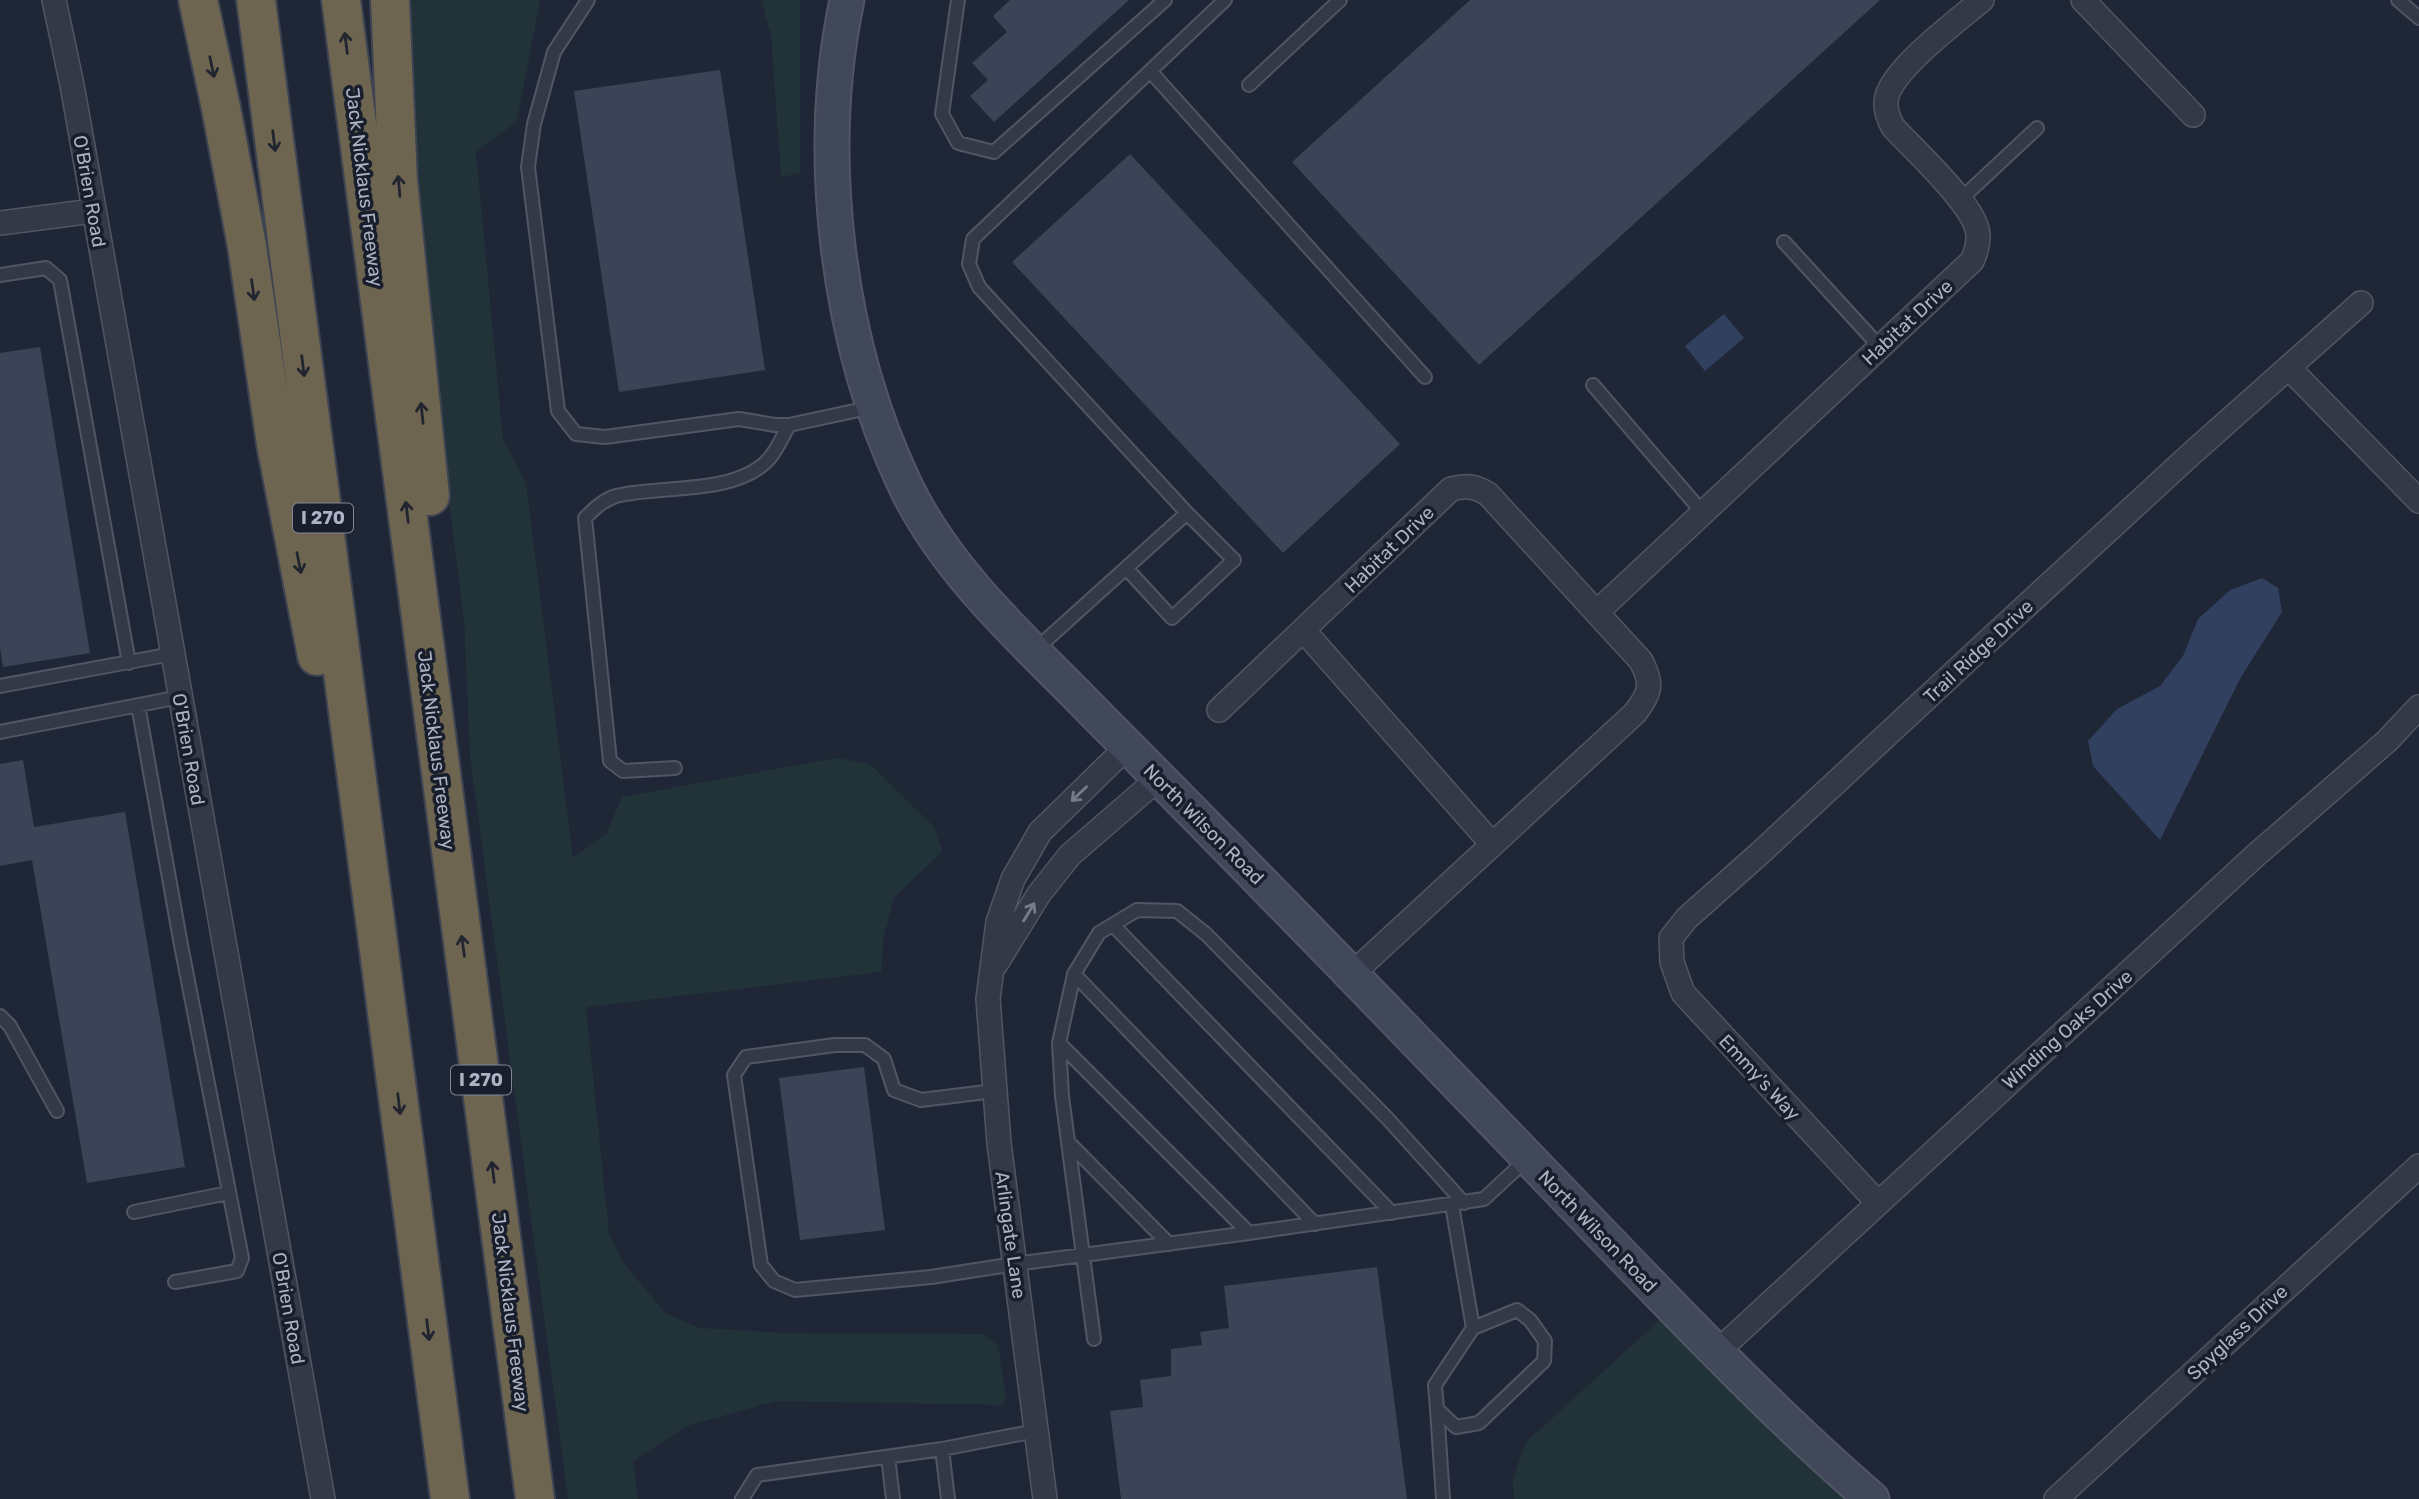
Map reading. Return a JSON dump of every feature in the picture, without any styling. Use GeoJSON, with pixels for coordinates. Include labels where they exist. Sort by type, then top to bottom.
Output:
{"type":"FeatureCollection","features":[{"type":"Feature","properties":{"kind":"highway"},"geometry":{"type":"LineString","coordinates":[[198,0],[247,246],[278,457],[390,1037]]}},
{"type":"Feature","properties":{"kind":"highway","name":"I 270"},"geometry":{"type":"LineString","coordinates":[[256,0],[450,1499]]}},
{"type":"Feature","properties":{"kind":"highway","name":"Jack Nicklaus Freeway"},"geometry":{"type":"LineString","coordinates":[[341,0],[535,1499]]}},
{"type":"Feature","properties":{"kind":"highway"},"geometry":{"type":"LineString","coordinates":[[390,0],[398,180],[441,600],[440,774]]}},
{"type":"Feature","properties":{"kind":"main road","name":"North Wilson Road"},"geometry":{"type":"LineString","coordinates":[[847,0],[834,74],[832,176],[836,232],[845,292],[874,407],[904,484],[928,529],[964,576],[1034,651],[1716,1353],[1872,1499]]}},
{"type":"Feature","properties":{"kind":"street","name":"O'Brien Road"},"geometry":{"type":"LineString","coordinates":[[54,0],[323,1499]]}},
{"type":"Feature","properties":{"kind":"street","name":"Habitat Drive"},"geometry":{"type":"LineString","coordinates":[[1597,612],[1972,261],[1977,250],[1977,229],[1960,200],[1894,127],[1888,118],[1886,99],[1902,71],[1982,0]]}},
{"type":"Feature","properties":{"kind":"street"},"geometry":{"type":"LineString","coordinates":[[2083,0],[2193,115]]}},
{"type":"Feature","properties":{"kind":"street"},"geometry":{"type":"LineString","coordinates":[[0,223],[93,211]]}},
{"type":"Feature","properties":{"kind":"street","name":"Trail Ridge Drive"},"geometry":{"type":"LineString","coordinates":[[1671,938],[1687,918],[1759,855],[2018,613],[2361,303]]}},
{"type":"Feature","properties":{"kind":"street"},"geometry":{"type":"LineString","coordinates":[[2290,369],[2419,501]]}},
{"type":"Feature","properties":{"kind":"street","name":"Habitat Drive"},"geometry":{"type":"LineString","coordinates":[[1219,710],[1451,489],[1464,485],[1488,494],[1641,660],[1650,678],[1647,698],[1635,713],[1351,975]]}},
{"type":"Feature","properties":{"kind":"street"},"geometry":{"type":"LineString","coordinates":[[1304,631],[1492,844]]}},
{"type":"Feature","properties":{"kind":"street","name":"Winding Oaks Drive"},"geometry":{"type":"LineString","coordinates":[[1716,1353],[2256,855],[2387,741],[2419,707]]}},
{"type":"Feature","properties":{"kind":"street","name":"Arlingate Lane"},"geometry":{"type":"LineString","coordinates":[[1045,1499],[994,1091],[988,999],[999,922],[1013,879],[1040,832],[1128,747]]}},
{"type":"Feature","properties":{"kind":"street","name":"Arlingate Lane"},"geometry":{"type":"LineString","coordinates":[[992,970],[1040,894],[1070,855],[1159,778]]}},
{"type":"Feature","properties":{"kind":"street","name":"Emmy's Way"},"geometry":{"type":"LineString","coordinates":[[1671,938],[1672,962],[1683,993],[1877,1202]]}},
{"type":"Feature","properties":{"kind":"street","name":"Spyglass Drive"},"geometry":{"type":"LineString","coordinates":[[2056,1499],[2419,1166]]}},
{"type":"Feature","properties":{"kind":"lane"},"geometry":{"type":"LineString","coordinates":[[588,0],[554,52],[534,124],[528,167],[558,411],[576,434],[605,437],[739,419],[789,425],[874,407]]}},
{"type":"Feature","properties":{"kind":"lane"},"geometry":{"type":"LineString","coordinates":[[958,0],[943,114],[958,143],[995,152],[1164,0]]}},
{"type":"Feature","properties":{"kind":"lane"},"geometry":{"type":"LineString","coordinates":[[1126,568],[1172,618],[1234,560],[1187,513],[979,287],[969,264],[973,239],[1225,0]]}},
{"type":"Feature","properties":{"kind":"lane"},"geometry":{"type":"LineString","coordinates":[[1249,85],[1340,0]]}},
{"type":"Feature","properties":{"kind":"lane"},"geometry":{"type":"LineString","coordinates":[[2398,0],[2419,18]]}},
{"type":"Feature","properties":{"kind":"lane"},"geometry":{"type":"LineString","coordinates":[[1151,72],[1425,377]]}},
{"type":"Feature","properties":{"kind":"lane"},"geometry":{"type":"LineString","coordinates":[[1960,200],[2037,128]]}},
{"type":"Feature","properties":{"kind":"lane"},"geometry":{"type":"LineString","coordinates":[[1784,242],[1880,347]]}},
{"type":"Feature","properties":{"kind":"lane"},"geometry":{"type":"LineString","coordinates":[[0,275],[46,268],[60,280],[129,663]]}},
{"type":"Feature","properties":{"kind":"lane"},"geometry":{"type":"LineString","coordinates":[[1593,385],[1703,513]]}},
{"type":"Feature","properties":{"kind":"lane"},"geometry":{"type":"LineString","coordinates":[[675,768],[623,771],[610,761],[585,518],[597,506],[614,497],[723,482],[752,472],[768,460],[789,425]]}},
{"type":"Feature","properties":{"kind":"lane"},"geometry":{"type":"LineString","coordinates":[[1034,651],[1187,513]]}},
{"type":"Feature","properties":{"kind":"lane"},"geometry":{"type":"LineString","coordinates":[[0,686],[172,654]]}},
{"type":"Feature","properties":{"kind":"lane"},"geometry":{"type":"LineString","coordinates":[[0,732],[180,697]]}},
{"type":"Feature","properties":{"kind":"lane"},"geometry":{"type":"LineString","coordinates":[[138,705],[242,1258],[237,1271],[175,1282]]}},
{"type":"Feature","properties":{"kind":"lane"},"geometry":{"type":"LineString","coordinates":[[1094,1339],[1067,1142],[1059,1043],[1074,974],[1099,933],[1137,910],[1177,911],[1206,934],[1387,1118],[1458,1204],[1473,1328]]}},
{"type":"Feature","properties":{"kind":"lane"},"geometry":{"type":"LineString","coordinates":[[1113,925],[1392,1213]]}},
{"type":"Feature","properties":{"kind":"lane"},"geometry":{"type":"LineString","coordinates":[[1074,974],[1315,1224]]}},
{"type":"Feature","properties":{"kind":"lane"},"geometry":{"type":"LineString","coordinates":[[0,1016],[10,1026],[57,1111]]}},
{"type":"Feature","properties":{"kind":"lane"},"geometry":{"type":"LineString","coordinates":[[1059,1043],[1249,1233]]}},
{"type":"Feature","properties":{"kind":"lane"},"geometry":{"type":"LineString","coordinates":[[994,1091],[921,1100],[894,1090],[884,1059],[865,1045],[835,1045],[746,1057],[734,1075],[761,1265],[774,1281],[795,1290],[931,1277],[1315,1224],[1484,1199],[1527,1158]]}},
{"type":"Feature","properties":{"kind":"lane"},"geometry":{"type":"LineString","coordinates":[[1067,1142],[1168,1244]]}},
{"type":"Feature","properties":{"kind":"lane"},"geometry":{"type":"LineString","coordinates":[[134,1212],[228,1193]]}},
{"type":"Feature","properties":{"kind":"lane"},"geometry":{"type":"LineString","coordinates":[[1437,1409],[1456,1427],[1479,1423],[1544,1361],[1545,1341],[1530,1320],[1517,1310],[1473,1328],[1435,1385],[1443,1499]]}},
{"type":"Feature","properties":{"kind":"lane"},"geometry":{"type":"LineString","coordinates":[[742,1499],[757,1475],[942,1450],[1036,1431]]}},
{"type":"Feature","properties":{"kind":"lane"},"geometry":{"type":"LineString","coordinates":[[942,1450],[948,1499]]}},
{"type":"Feature","properties":{"kind":"lane"},"geometry":{"type":"LineString","coordinates":[[888,1457],[893,1499]]}},
{"type":"Feature","properties":{"kind":"shaded area"},"geometry":{"type":"Polygon","coordinates":[[[408,0],[540,0],[517,121],[476,152],[503,440],[526,483],[573,858],[607,833],[622,797],[837,758],[870,764],[935,828],[942,852],[894,897],[884,934],[881,972],[586,1007],[609,1233],[622,1261],[665,1313],[699,1328],[783,1333],[982,1334],[998,1345],[1006,1397],[1002,1405],[776,1401],[687,1426],[633,1461],[638,1499],[568,1499],[470,755],[464,620],[427,324],[410,111],[408,0]]]}},
{"type":"Feature","properties":{"kind":"shaded area"},"geometry":{"type":"Polygon","coordinates":[[[761,0],[800,0],[800,173],[781,177],[771,34],[761,0]]]}},
{"type":"Feature","properties":{"kind":"shaded area"},"geometry":{"type":"Polygon","coordinates":[[[1663,1317],[1855,1499],[1514,1499],[1513,1480],[1525,1443],[1663,1317]]]}},
{"type":"Feature","properties":{"kind":"water"},"geometry":{"type":"Polygon","coordinates":[[[1724,314],[1744,338],[1705,371],[1685,346],[1724,314]]]}},
{"type":"Feature","properties":{"kind":"water"},"geometry":{"type":"Polygon","coordinates":[[[2262,578],[2278,588],[2282,612],[2241,677],[2160,840],[2093,766],[2088,741],[2117,709],[2160,686],[2183,656],[2198,619],[2230,590],[2262,578]]]}},
{"type":"Feature","properties":{"kind":"building"},"geometry":{"type":"Polygon","coordinates":[[[1010,0],[1129,0],[994,122],[970,96],[988,80],[972,63],[1007,32],[993,16],[1010,0]]]}},
{"type":"Feature","properties":{"kind":"building"},"geometry":{"type":"Polygon","coordinates":[[[1470,0],[1880,0],[1479,365],[1292,162],[1470,0]]]}},
{"type":"Feature","properties":{"kind":"building"},"geometry":{"type":"Polygon","coordinates":[[[720,70],[765,370],[619,392],[574,91],[720,70]]]}},
{"type":"Feature","properties":{"kind":"building"},"geometry":{"type":"Polygon","coordinates":[[[1130,154],[1400,444],[1283,553],[1012,262],[1130,154]]]}},
{"type":"Feature","properties":{"kind":"building"},"geometry":{"type":"Polygon","coordinates":[[[40,347],[90,653],[3,667],[0,648],[0,353],[40,347]]]}},
{"type":"Feature","properties":{"kind":"building"},"geometry":{"type":"Polygon","coordinates":[[[23,760],[34,827],[125,812],[185,1167],[87,1183],[32,860],[0,866],[0,764],[23,760]]]}},
{"type":"Feature","properties":{"kind":"building"},"geometry":{"type":"Polygon","coordinates":[[[864,1067],[885,1230],[800,1240],[779,1078],[864,1067]]]}},
{"type":"Feature","properties":{"kind":"building"},"geometry":{"type":"Polygon","coordinates":[[[1377,1267],[1407,1499],[1121,1499],[1110,1411],[1143,1407],[1140,1380],[1171,1376],[1171,1349],[1202,1345],[1200,1332],[1229,1328],[1224,1286],[1377,1267]]]}}]}
